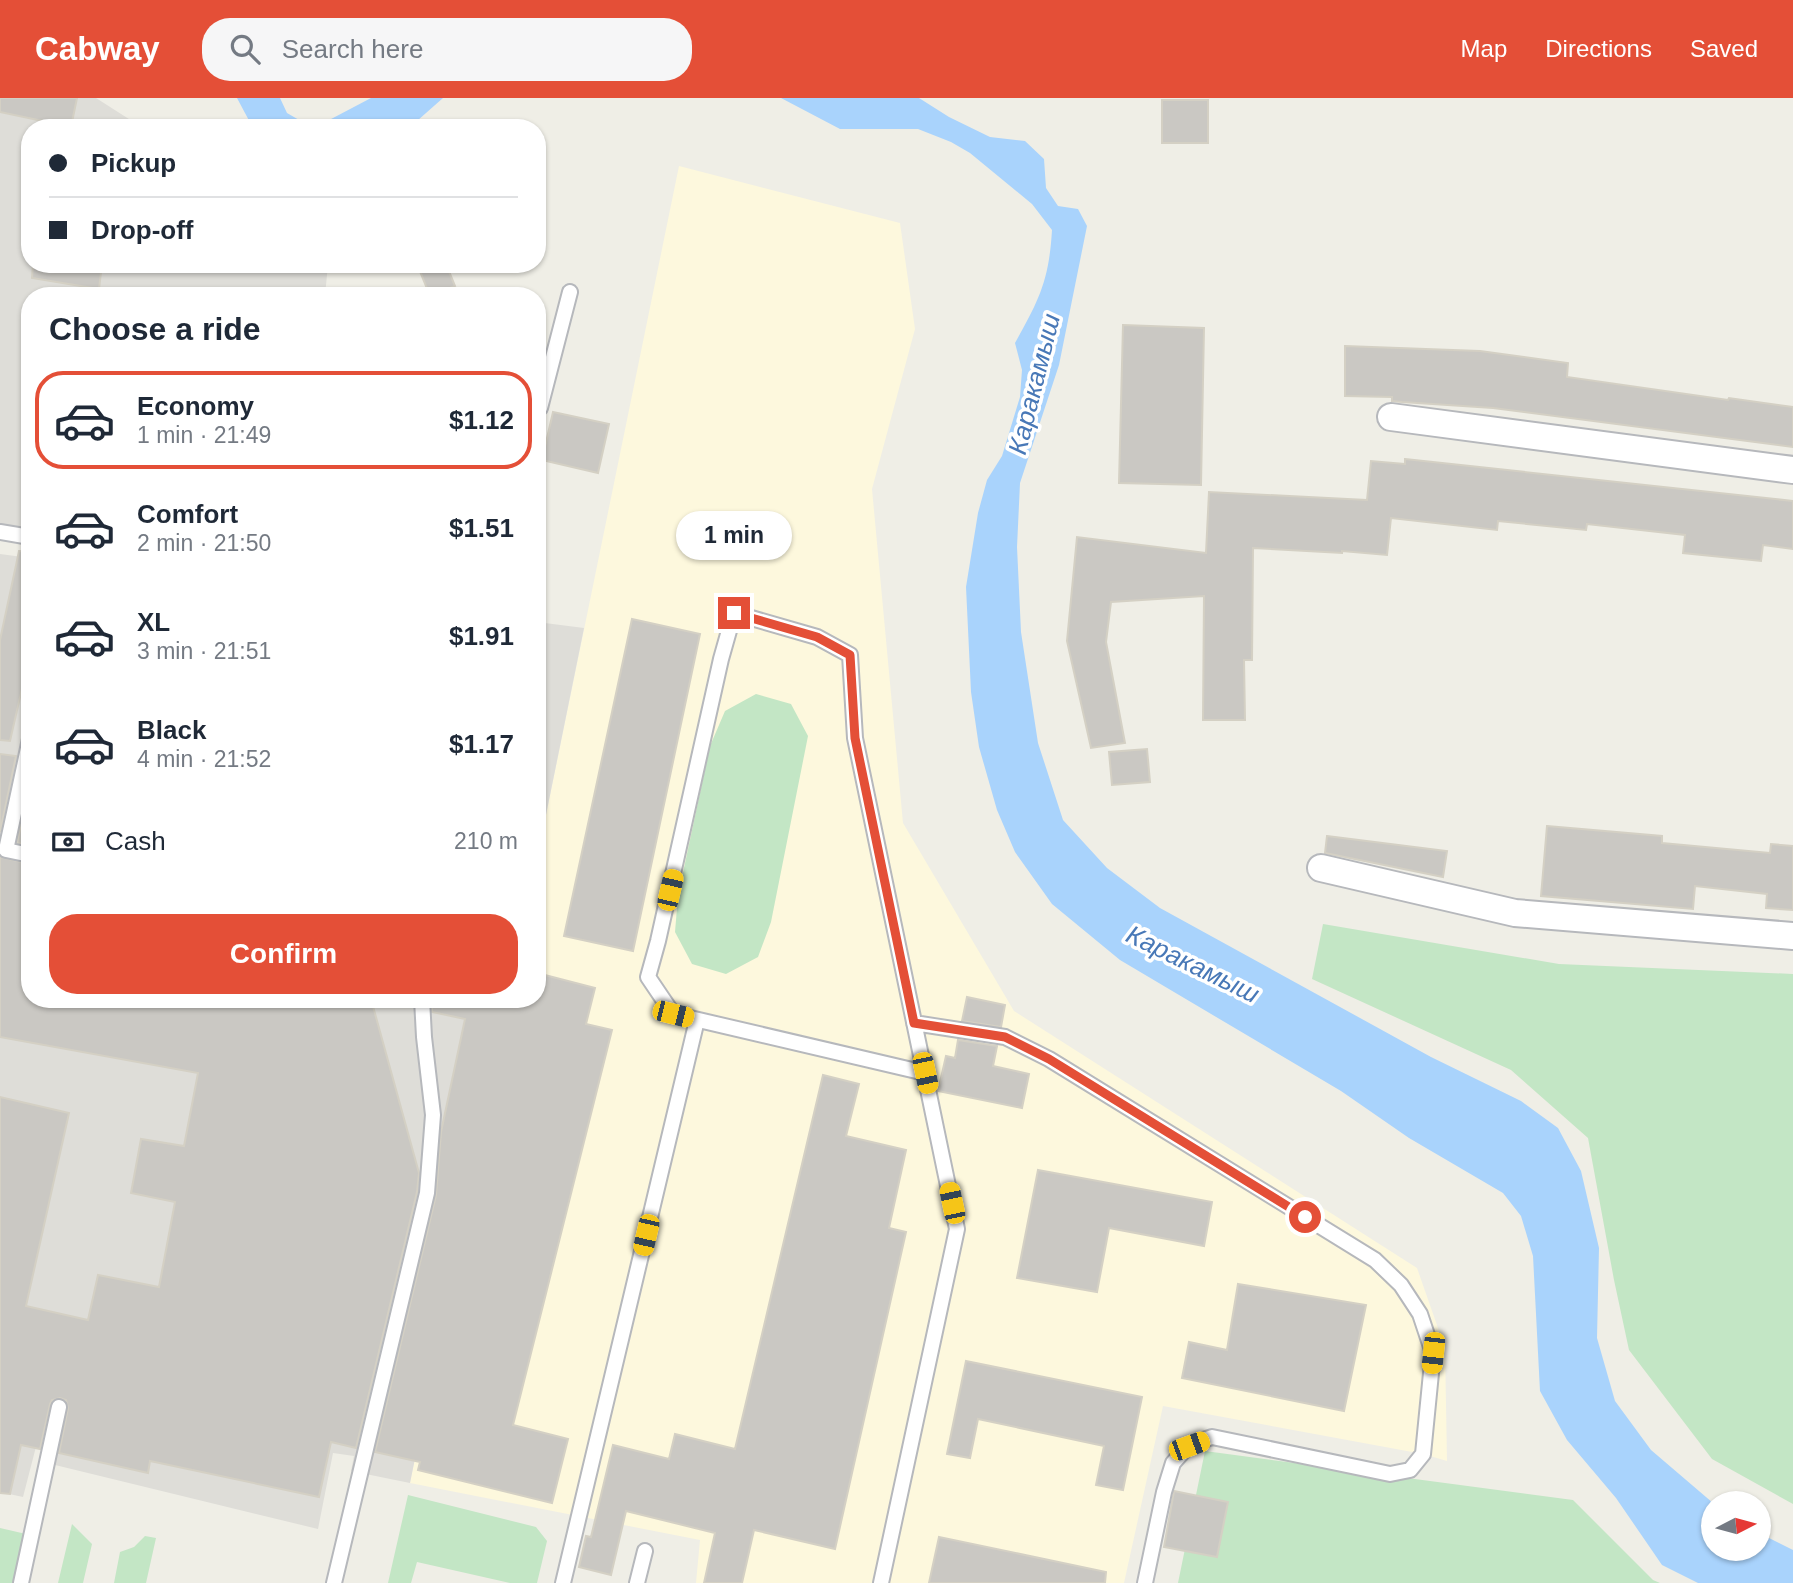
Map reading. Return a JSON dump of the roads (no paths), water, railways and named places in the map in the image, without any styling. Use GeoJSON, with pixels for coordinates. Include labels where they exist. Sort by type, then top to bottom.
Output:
{"type":"FeatureCollection","features":[{"type":"Feature","properties":{"kind":"street"},"geometry":{"type":"LineString","coordinates":[[1391,417],[1793,470]]}},
{"type":"Feature","properties":{"kind":"street"},"geometry":{"type":"LineString","coordinates":[[1321,868],[1515,912],[1793,936]]}},
{"type":"Feature","properties":{"kind":"lane"},"geometry":{"type":"LineString","coordinates":[[546,385],[570,292]]}},
{"type":"Feature","properties":{"kind":"lane"},"geometry":{"type":"LineString","coordinates":[[0,533],[21,536]]}},
{"type":"Feature","properties":{"kind":"lane"},"geometry":{"type":"LineString","coordinates":[[881,1583],[957,1229],[925,1073],[855,738],[850,655],[817,637],[734,613],[648,977],[673,1014],[925,1073]]}},
{"type":"Feature","properties":{"kind":"lane"},"geometry":{"type":"LineString","coordinates":[[21,781],[6,850],[21,853]]}},
{"type":"Feature","properties":{"kind":"lane"},"geometry":{"type":"LineString","coordinates":[[334,1583],[427,1193],[433,1115],[422,1008]]}},
{"type":"Feature","properties":{"kind":"lane"},"geometry":{"type":"LineString","coordinates":[[563,1583],[696,1020]]}},
{"type":"Feature","properties":{"kind":"lane"},"geometry":{"type":"LineString","coordinates":[[914,1023],[1005,1037],[1049,1059],[1375,1260],[1401,1285],[1420,1314],[1433,1353],[1423,1454],[1410,1470],[1390,1474],[1212,1437],[1189,1446],[1173,1463],[1164,1492],[1145,1583]]}},
{"type":"Feature","properties":{"kind":"lane"},"geometry":{"type":"LineString","coordinates":[[21,1583],[60,1407]]}},
{"type":"Feature","properties":{"kind":"lane"},"geometry":{"type":"LineString","coordinates":[[637,1583],[645,1551]]}},
{"type":"Feature","properties":{"kind":"water"},"geometry":{"type":"Polygon","coordinates":[[[237,98],[280,98],[287,113],[297,119],[248,119],[237,98]]]}},
{"type":"Feature","properties":{"kind":"water"},"geometry":{"type":"Polygon","coordinates":[[[371,98],[443,98],[419,119],[331,119],[371,98]]]}},
{"type":"Feature","properties":{"kind":"water","name":"Каракамыш"},"geometry":{"type":"Polygon","coordinates":[[[781,98],[919,98],[949,117],[990,137],[1025,141],[1044,159],[1046,188],[1058,206],[1078,209],[1087,226],[1059,365],[1020,483],[1017,547],[1021,632],[1038,743],[1063,820],[1107,868],[1160,908],[1431,1057],[1521,1101],[1558,1128],[1581,1171],[1599,1248],[1597,1338],[1615,1401],[1651,1450],[1701,1493],[1701,1561],[1771,1561],[1771,1539],[1793,1550],[1793,1583],[1698,1583],[1662,1565],[1616,1498],[1567,1440],[1540,1391],[1533,1256],[1521,1216],[1503,1193],[1409,1138],[1341,1091],[1120,960],[1052,904],[1015,852],[997,810],[979,747],[971,692],[966,587],[978,513],[987,480],[1002,456],[1020,397],[1022,370],[1015,343],[1041,290],[1052,230],[1032,204],[970,153],[951,142],[918,129],[840,129],[781,98]]]}}]}
